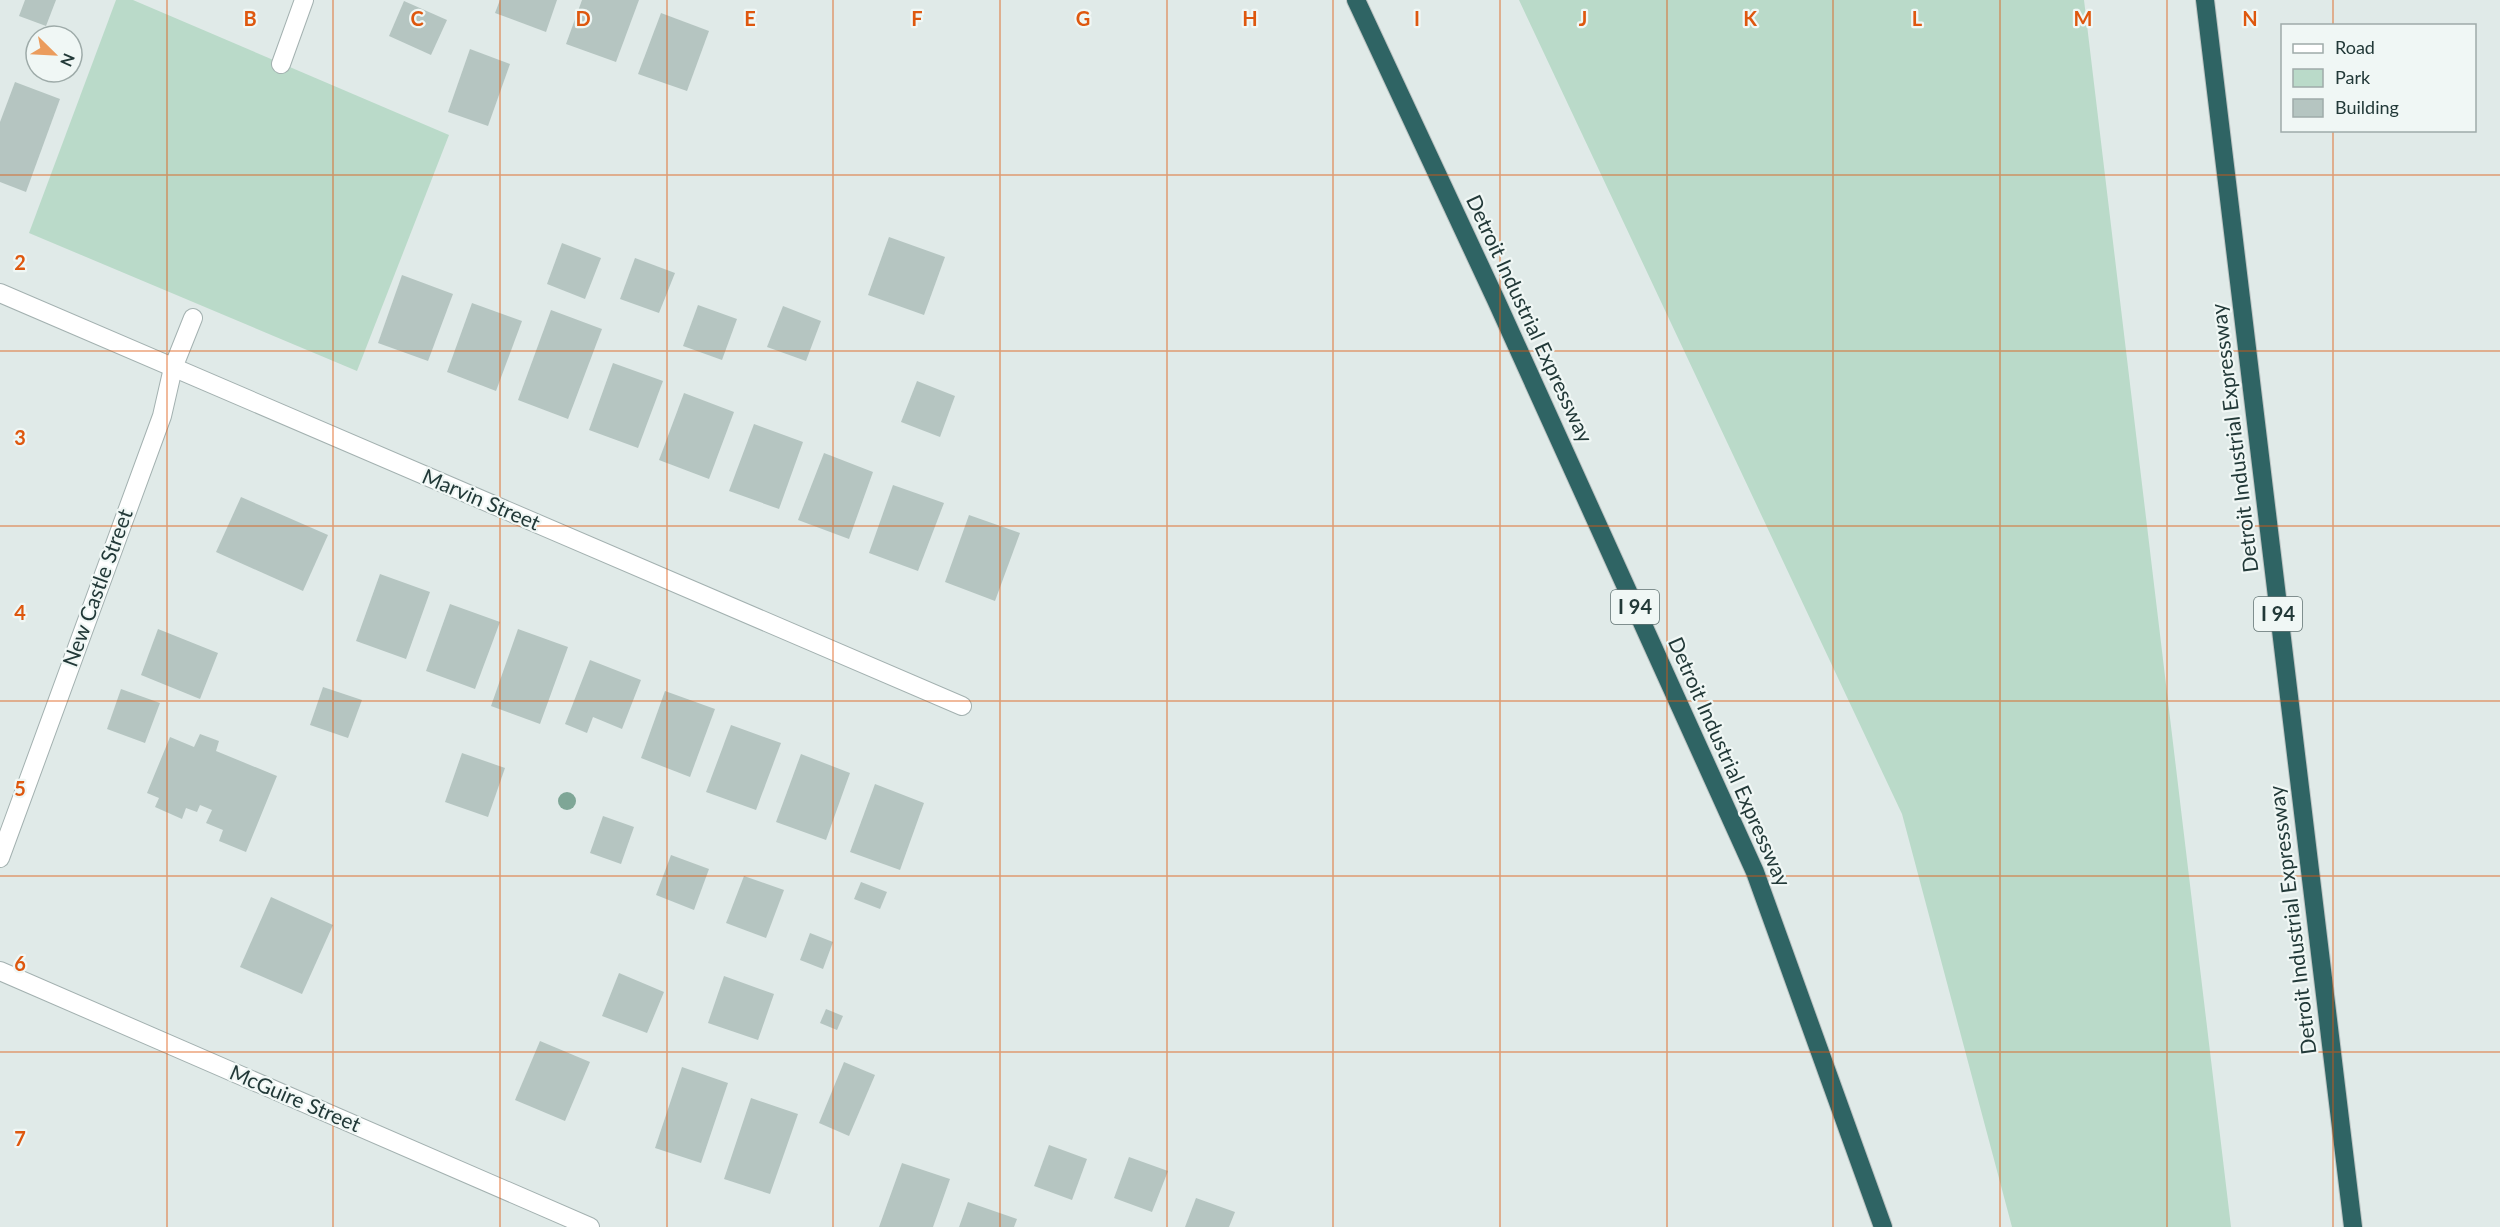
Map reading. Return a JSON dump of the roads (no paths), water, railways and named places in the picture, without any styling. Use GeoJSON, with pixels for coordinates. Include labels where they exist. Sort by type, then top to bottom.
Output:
{"type":"FeatureCollection","features":[{"type":"Feature","properties":{"kind":"highway","name":"Detroit Industrial Expressway"},"geometry":{"type":"LineString","coordinates":[[1356,0],[1496,300],[1755,872],[1883,1227]]}},
{"type":"Feature","properties":{"kind":"highway","name":"Detroit Industrial Expressway"},"geometry":{"type":"LineString","coordinates":[[2205,0],[2353,1227]]}},
{"type":"Feature","properties":{"kind":"street"},"geometry":{"type":"LineString","coordinates":[[280,64],[304,0]]}},
{"type":"Feature","properties":{"kind":"street","name":"Marvin Street"},"geometry":{"type":"LineString","coordinates":[[0,293],[962,706]]}},
{"type":"Feature","properties":{"kind":"street","name":"New Castle Street"},"geometry":{"type":"LineString","coordinates":[[0,858],[162,416],[174,368],[194,318]]}},
{"type":"Feature","properties":{"kind":"street","name":"McGuire Street"},"geometry":{"type":"LineString","coordinates":[[0,971],[590,1227]]}}]}
